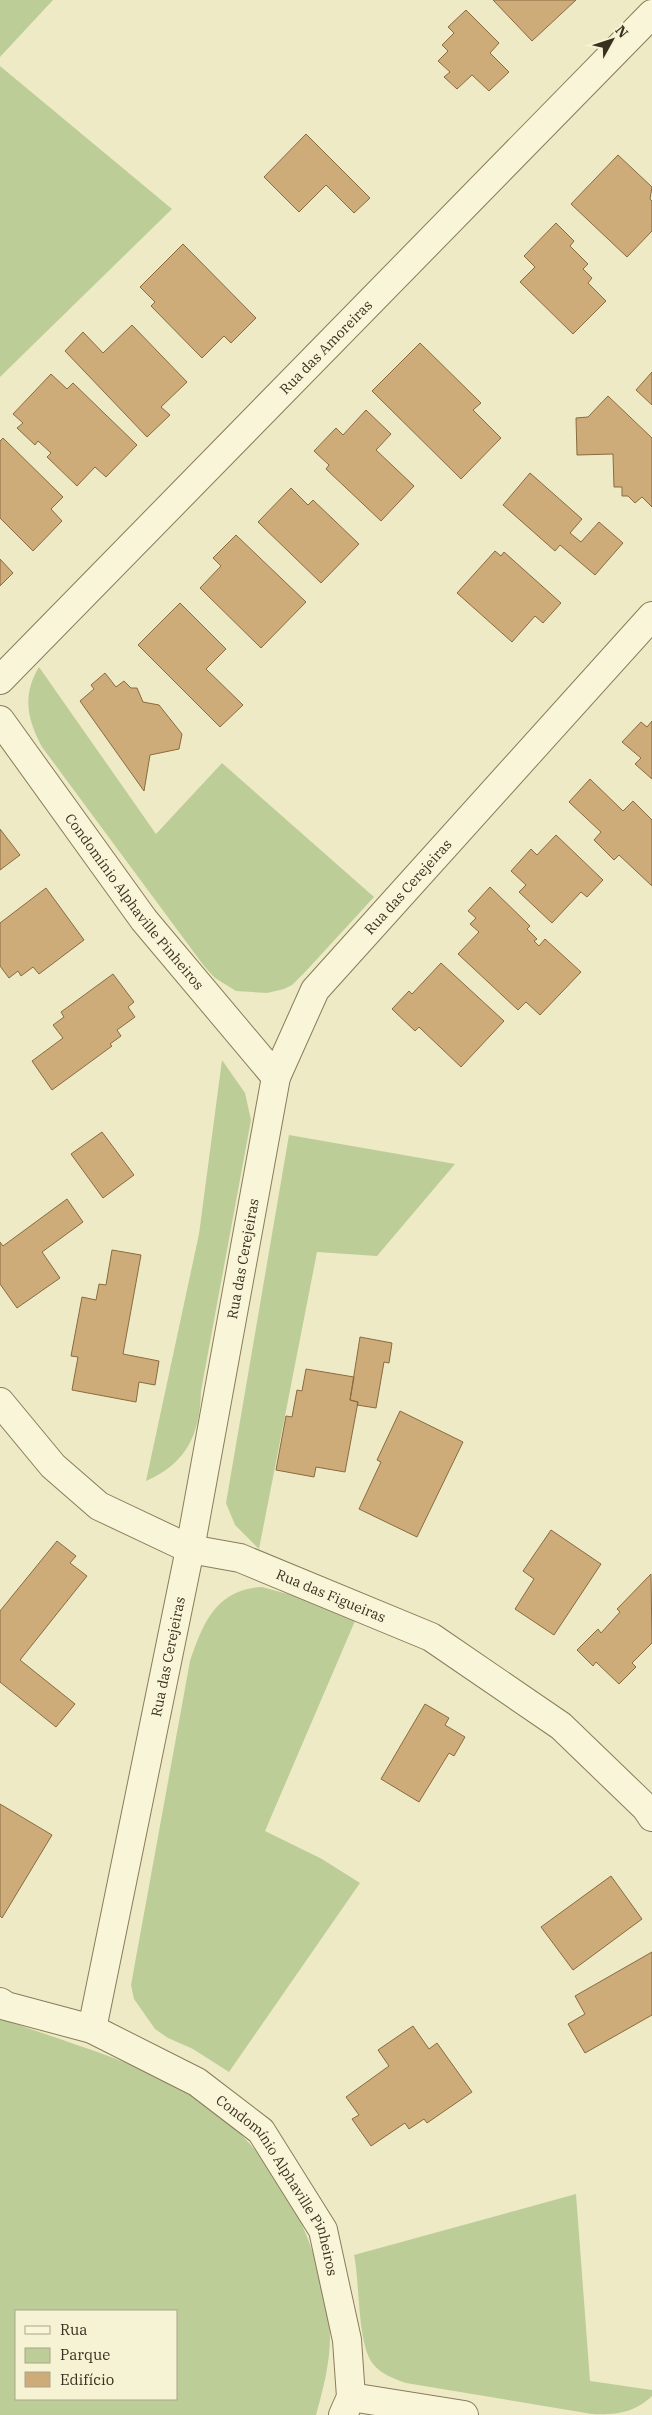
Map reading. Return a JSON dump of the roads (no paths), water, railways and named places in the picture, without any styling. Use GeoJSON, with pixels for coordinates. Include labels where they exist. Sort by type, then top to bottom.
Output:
{"type":"FeatureCollection","features":[{"type":"Feature","properties":{"kind":"street","name":"Rua das Amoreiras"},"geometry":{"type":"LineString","coordinates":[[0,680],[652,14]]}},
{"type":"Feature","properties":{"kind":"street","name":"Rua das Cerejeiras"},"geometry":{"type":"LineString","coordinates":[[92,2028],[190,1549],[276,1077],[314,990],[652,616]]}},
{"type":"Feature","properties":{"kind":"street","name":"Condomínio Alphaville Pinheiros"},"geometry":{"type":"LineString","coordinates":[[0,720],[144,920],[276,1077]]}},
{"type":"Feature","properties":{"kind":"street","name":"Rua das Figueiras"},"geometry":{"type":"LineString","coordinates":[[0,1402],[53,1466],[99,1506],[190,1549],[240,1558],[431,1637],[560,1726],[646,1808],[652,1817]]}},
{"type":"Feature","properties":{"kind":"street","name":"Condomínio Alphaville Pinheiros"},"geometry":{"type":"LineString","coordinates":[[0,2002],[6,2006],[92,2028],[197,2082],[261,2131],[323,2230],[347,2340],[347,2406]]}},
{"type":"Feature","properties":{"kind":"street"},"geometry":{"type":"LineString","coordinates":[[347,2406],[464,2415]]}}]}
